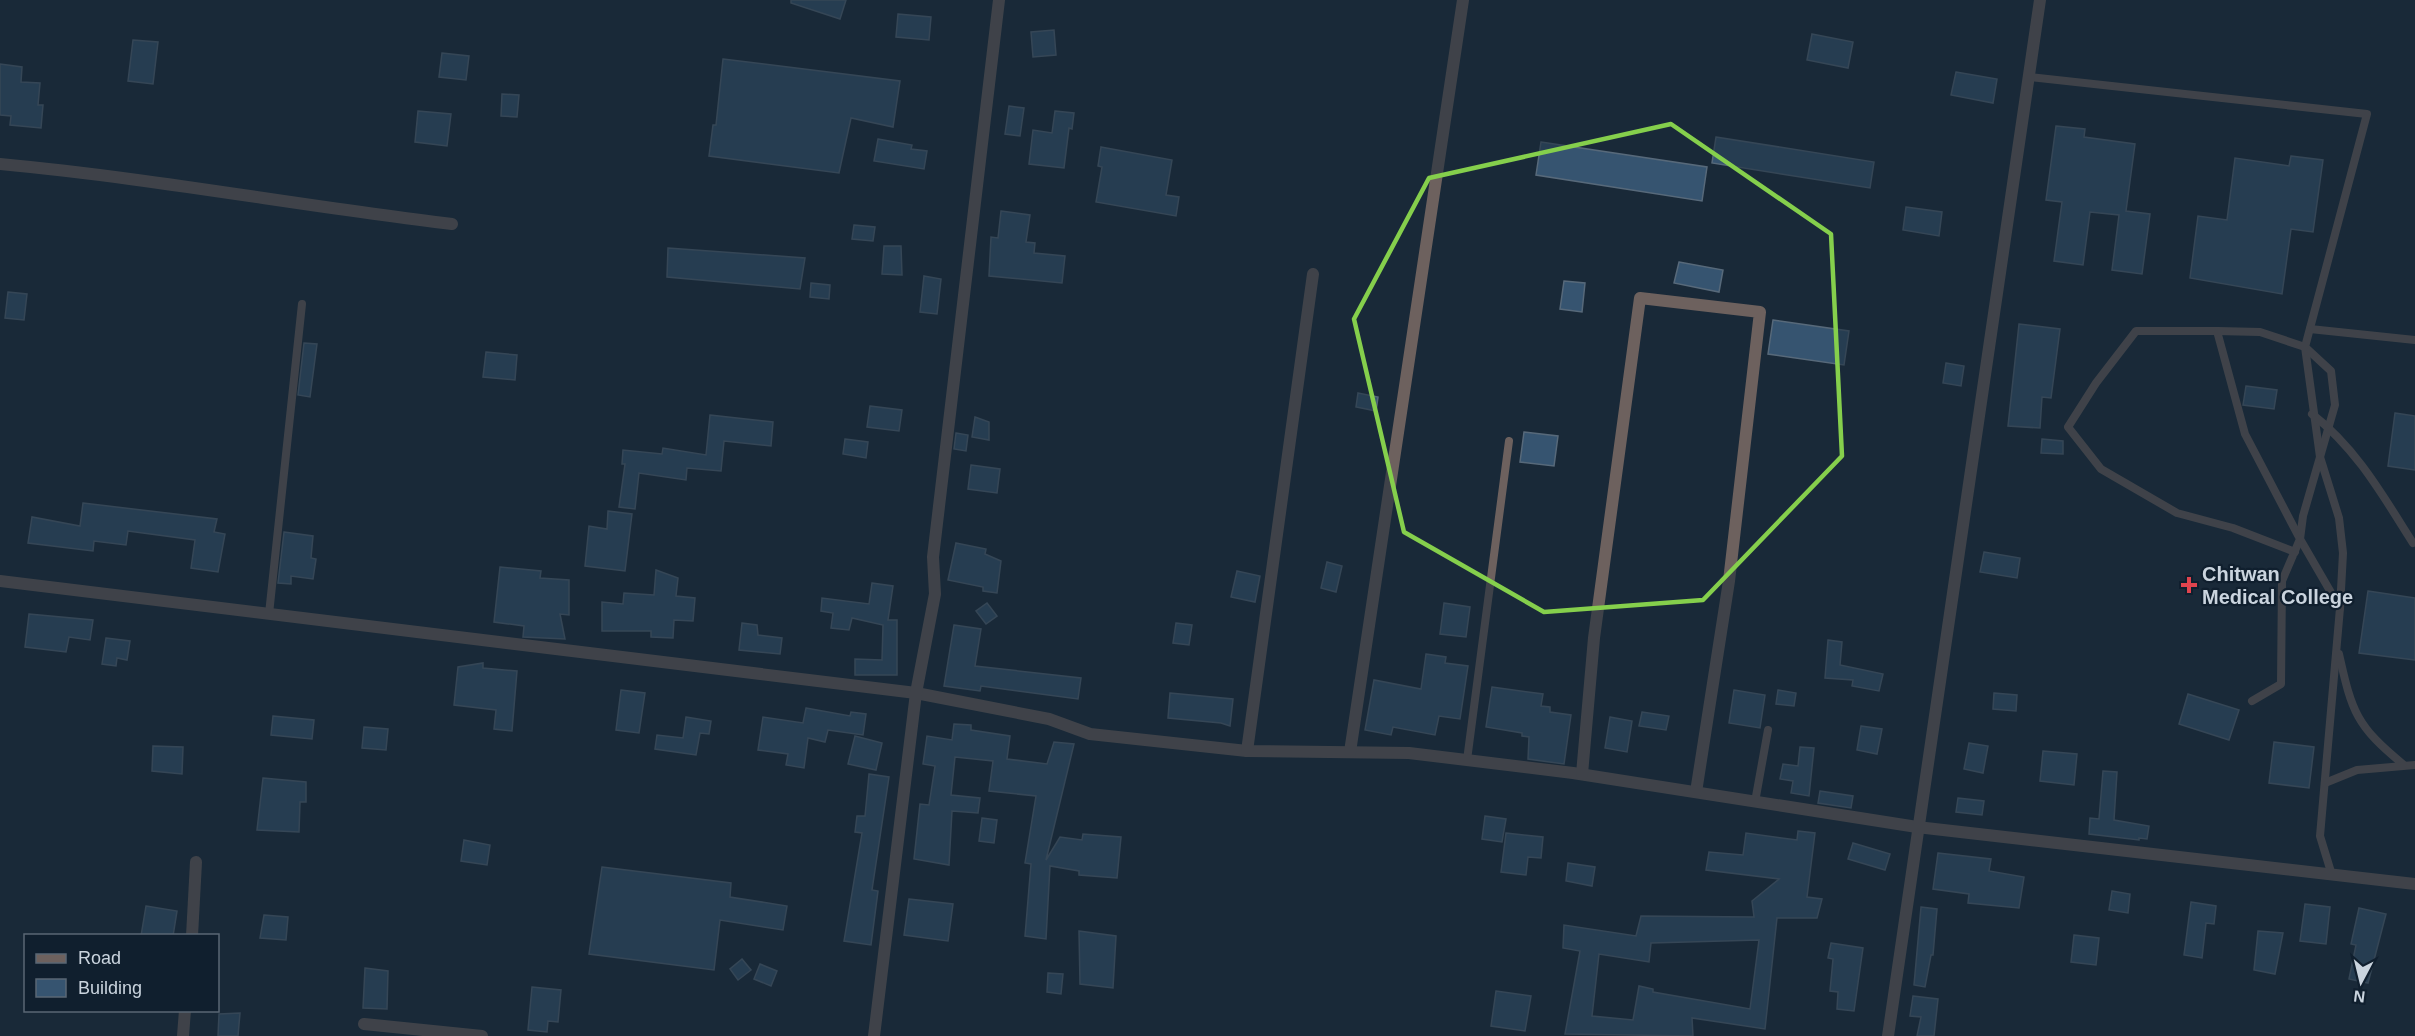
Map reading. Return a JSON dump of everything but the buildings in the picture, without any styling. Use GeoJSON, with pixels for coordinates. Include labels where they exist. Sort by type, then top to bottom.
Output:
{"type":"FeatureCollection","features":[{"type":"Feature","properties":{"kind":"street"},"geometry":{"type":"LineString","coordinates":[[874,1036],[916,693],[935,594],[933,557],[999,0]]}},
{"type":"Feature","properties":{"kind":"street"},"geometry":{"type":"LineString","coordinates":[[1350,752],[1463,0]]}},
{"type":"Feature","properties":{"kind":"street"},"geometry":{"type":"LineString","coordinates":[[1888,1036],[2040,0]]}},
{"type":"Feature","properties":{"kind":"street"},"geometry":{"type":"LineString","coordinates":[[0,164],[99,173],[351,212],[452,224]]}},
{"type":"Feature","properties":{"kind":"street"},"geometry":{"type":"LineString","coordinates":[[1247,751],[1313,274]]}},
{"type":"Feature","properties":{"kind":"street"},"geometry":{"type":"LineString","coordinates":[[1582,774],[1594,638],[1640,298],[1760,312],[1729,581],[1696,792]]}},
{"type":"Feature","properties":{"kind":"street"},"geometry":{"type":"LineString","coordinates":[[0,581],[916,693],[1049,719],[1090,734],[1247,751],[1409,753],[1582,774],[1917,827],[2331,872],[2415,884]]}},
{"type":"Feature","properties":{"kind":"street"},"geometry":{"type":"LineString","coordinates":[[192,934],[196,862]]}},
{"type":"Feature","properties":{"kind":"street"},"geometry":{"type":"LineString","coordinates":[[183,1036],[185,1012]]}},
{"type":"Feature","properties":{"kind":"street"},"geometry":{"type":"LineString","coordinates":[[364,1024],[482,1036]]}},
{"type":"Feature","properties":{"kind":"lane"},"geometry":{"type":"LineString","coordinates":[[2030,77],[2367,114],[2305,347],[2312,414],[2320,458],[2338,518],[2343,553],[2320,836],[2331,872]]}},
{"type":"Feature","properties":{"kind":"lane"},"geometry":{"type":"LineString","coordinates":[[269,614],[302,304]]}},
{"type":"Feature","properties":{"kind":"lane"},"geometry":{"type":"LineString","coordinates":[[2310,329],[2415,340]]}},
{"type":"Feature","properties":{"kind":"lane"},"geometry":{"type":"LineString","coordinates":[[2252,701],[2281,684],[2282,581],[2295,552],[2300,539],[2303,516],[2335,405],[2331,370],[2305,347],[2260,332],[2136,331],[2096,383],[2068,427],[2101,469],[2177,513],[2233,528],[2295,552]]}},
{"type":"Feature","properties":{"kind":"lane"},"geometry":{"type":"LineString","coordinates":[[2217,331],[2245,434],[2300,539],[2340,608]]}},
{"type":"Feature","properties":{"kind":"lane"},"geometry":{"type":"LineString","coordinates":[[2312,414],[2329,427],[2362,462],[2413,543]]}},
{"type":"Feature","properties":{"kind":"lane"},"geometry":{"type":"LineString","coordinates":[[1467,760],[1509,441]]}},
{"type":"Feature","properties":{"kind":"lane"},"geometry":{"type":"LineString","coordinates":[[2337,646],[2348,698],[2360,721],[2371,736],[2404,765]]}},
{"type":"Feature","properties":{"kind":"lane"},"geometry":{"type":"LineString","coordinates":[[1755,802],[1768,730]]}},
{"type":"Feature","properties":{"kind":"lane"},"geometry":{"type":"LineString","coordinates":[[2325,783],[2357,770],[2415,765]]}},
{"type":"Feature","properties":{"kind":"highlighted area"},"geometry":{"type":"Polygon","coordinates":[[[1671,124],[1831,234],[1842,456],[1703,600],[1544,612],[1404,532],[1354,319],[1429,178],[1671,124]]]}},
{"type":"Feature","properties":{"kind":"place","name":"Chitwan Medical College"},"geometry":{"type":"Point","coordinates":[2189,585]}}]}
